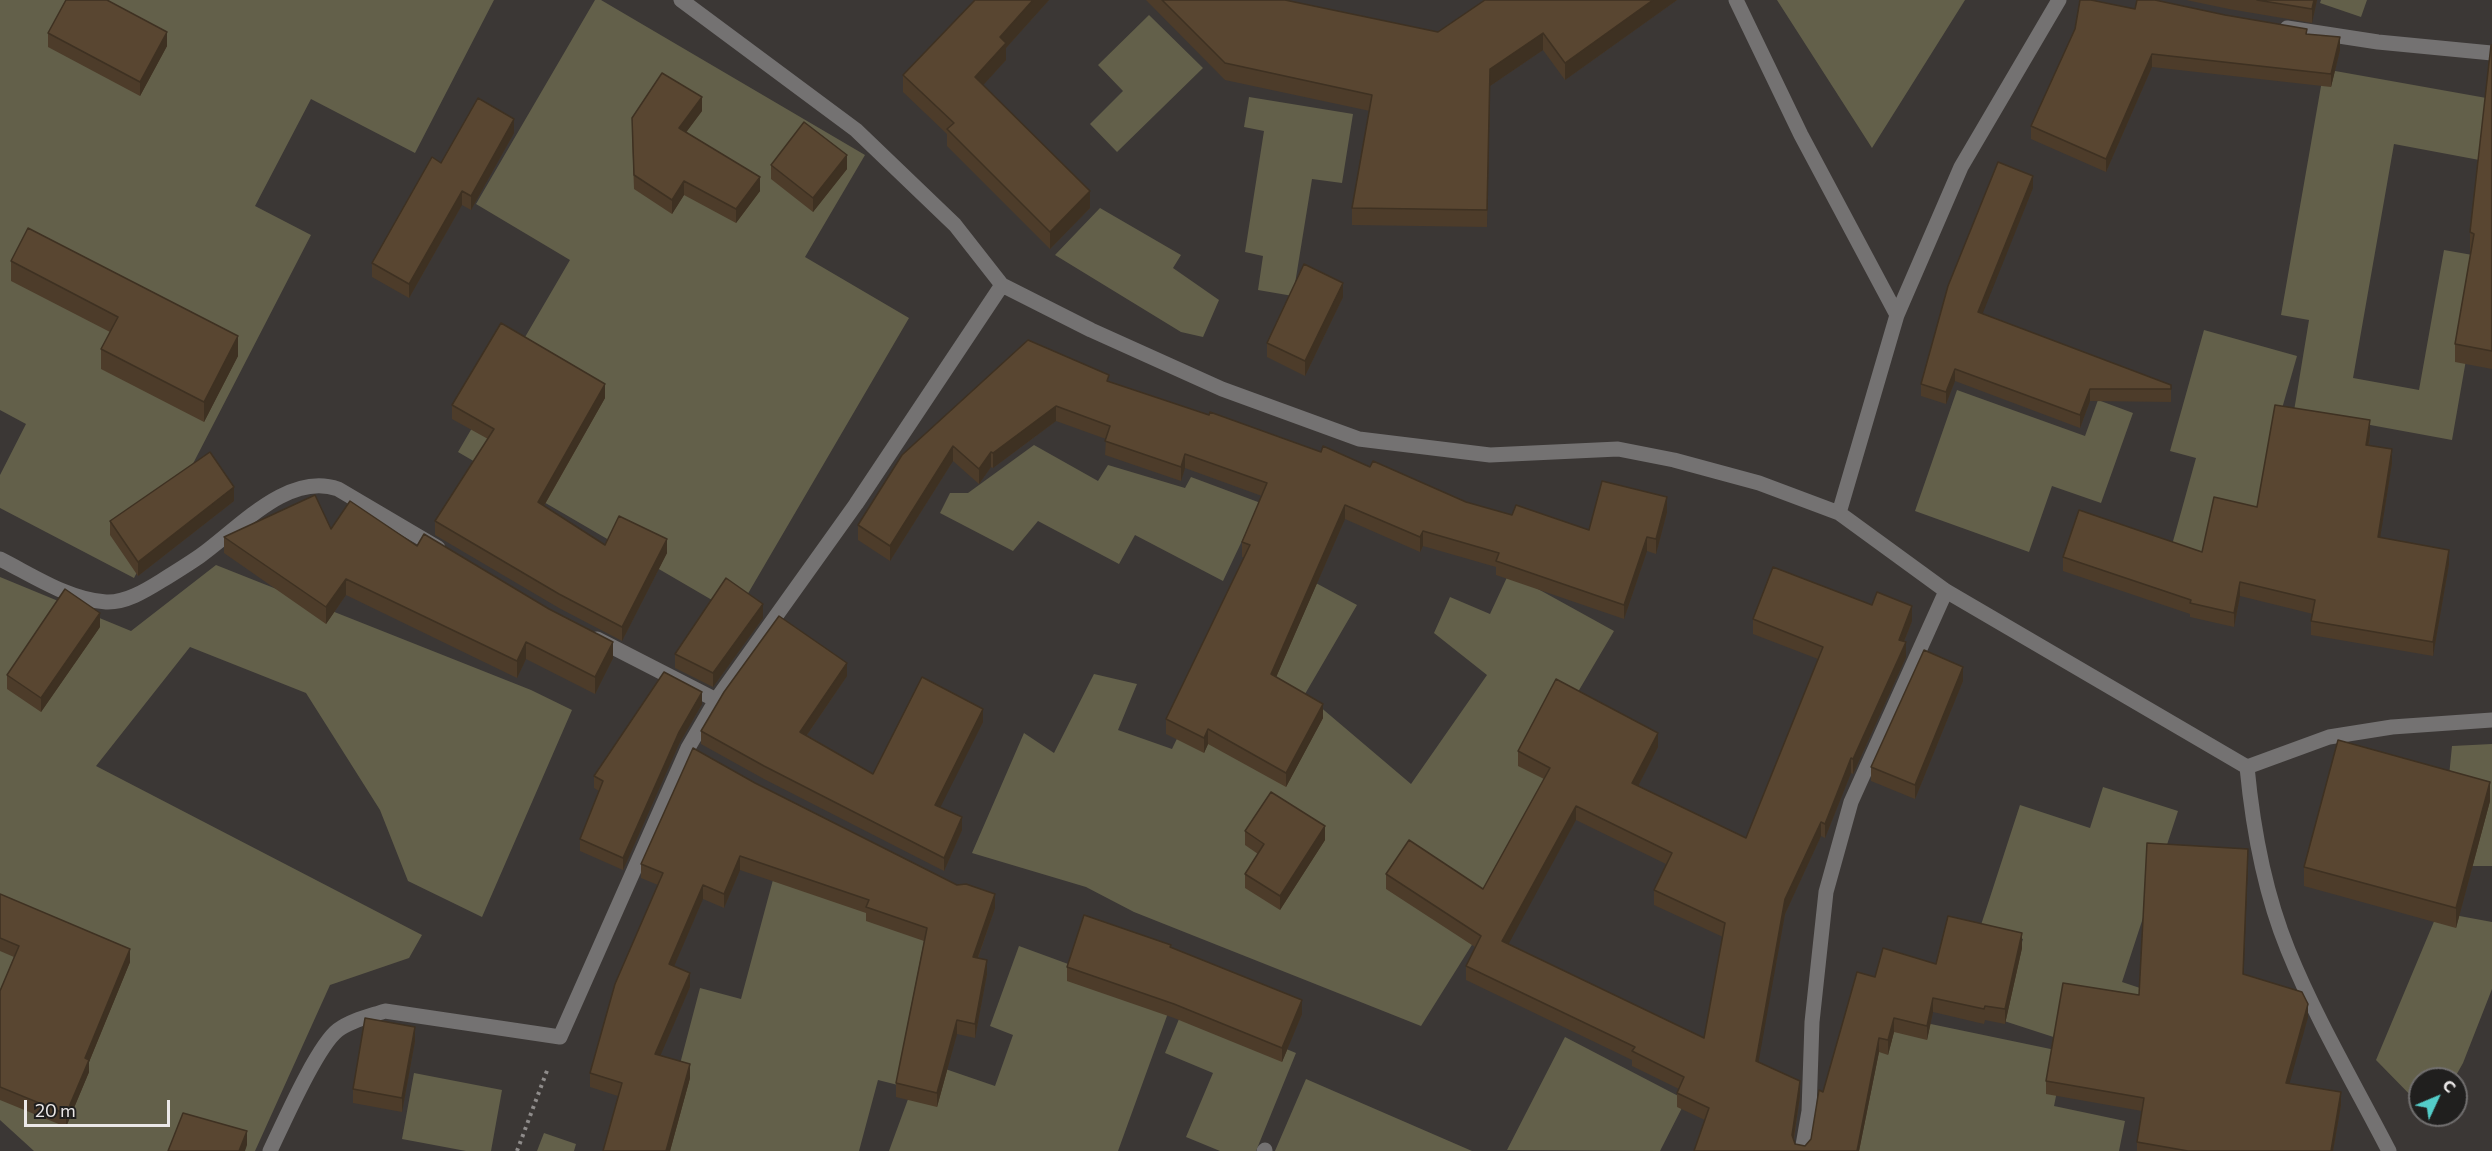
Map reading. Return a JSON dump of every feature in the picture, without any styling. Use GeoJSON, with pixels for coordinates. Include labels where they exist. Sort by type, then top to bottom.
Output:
{"type":"FeatureCollection","features":[{"type":"Feature","properties":{"kind":"lane"},"geometry":{"type":"LineString","coordinates":[[681,0],[856,130],[955,225],[1002,285],[1091,330],[1222,389],[1359,439],[1490,455],[1618,449],[1674,460],[1759,483],[1839,513],[1946,591],[2247,767]]}},
{"type":"Feature","properties":{"kind":"lane"},"geometry":{"type":"LineString","coordinates":[[1736,0],[1801,135],[1897,315]]}},
{"type":"Feature","properties":{"kind":"lane"},"geometry":{"type":"LineString","coordinates":[[1839,513],[1897,315],[1961,167],[2059,0]]}},
{"type":"Feature","properties":{"kind":"lane"},"geometry":{"type":"LineString","coordinates":[[2275,26],[2378,42],[2492,53]]}},
{"type":"Feature","properties":{"kind":"lane"},"geometry":{"type":"LineString","coordinates":[[270,1151],[322,1050],[337,1030],[359,1019],[385,1011],[560,1037],[716,700],[856,504],[1002,285]]}},
{"type":"Feature","properties":{"kind":"lane"},"geometry":{"type":"LineString","coordinates":[[0,559],[88,600],[108,602],[123,599],[142,593],[198,558],[283,495],[324,484],[338,489],[453,557]]}},
{"type":"Feature","properties":{"kind":"lane"},"geometry":{"type":"LineString","coordinates":[[1802,1151],[1809,1111],[1812,1022],[1826,892],[1851,802],[1946,591]]}},
{"type":"Feature","properties":{"kind":"lane"},"geometry":{"type":"LineString","coordinates":[[585,632],[716,700]]}},
{"type":"Feature","properties":{"kind":"lane"},"geometry":{"type":"LineString","coordinates":[[2247,767],[2329,737],[2392,726],[2492,720]]}},
{"type":"Feature","properties":{"kind":"lane"},"geometry":{"type":"LineString","coordinates":[[2247,767],[2253,827],[2271,899],[2288,950],[2389,1151]]}},
{"type":"Feature","properties":{"kind":"path"},"geometry":{"type":"LineString","coordinates":[[517,1151],[560,1037]]}},
{"type":"Feature","properties":{"kind":"shaded area"},"geometry":{"type":"Polygon","coordinates":[[[0,0],[494,0],[415,153],[311,99],[255,206],[311,235],[134,578],[0,508],[0,475],[26,424],[0,410],[0,0]]]}},
{"type":"Feature","properties":{"kind":"shaded area"},"geometry":{"type":"Polygon","coordinates":[[[595,0],[601,0],[865,155],[805,257],[909,318],[736,614],[458,452],[570,260],[476,204],[595,0]]]}},
{"type":"Feature","properties":{"kind":"shaded area"},"geometry":{"type":"Polygon","coordinates":[[[1777,0],[1965,0],[1872,148],[1777,0]]]}},
{"type":"Feature","properties":{"kind":"shaded area"},"geometry":{"type":"Polygon","coordinates":[[[2321,0],[2367,0],[2361,17],[2320,3],[2321,0]]]}},
{"type":"Feature","properties":{"kind":"shaded area"},"geometry":{"type":"Polygon","coordinates":[[[1149,15],[1203,68],[1117,152],[1090,124],[1123,91],[1098,65],[1149,15]]]}},
{"type":"Feature","properties":{"kind":"shaded area"},"geometry":{"type":"Polygon","coordinates":[[[2324,69],[2492,99],[2490,162],[2394,144],[2353,378],[2419,390],[2444,250],[2484,257],[2452,440],[2294,411],[2309,320],[2281,315],[2324,69]]]}},
{"type":"Feature","properties":{"kind":"shaded area"},"geometry":{"type":"Polygon","coordinates":[[[1249,97],[1353,114],[1342,183],[1312,179],[1293,296],[1258,290],[1263,256],[1245,252],[1264,131],[1244,127],[1249,97]]]}},
{"type":"Feature","properties":{"kind":"shaded area"},"geometry":{"type":"Polygon","coordinates":[[[1100,208],[1181,255],[1173,268],[1219,300],[1203,337],[1181,332],[1055,255],[1100,208]]]}},
{"type":"Feature","properties":{"kind":"shaded area"},"geometry":{"type":"Polygon","coordinates":[[[2204,330],[2297,356],[2275,433],[2319,445],[2204,605],[2159,592],[2196,458],[2170,451],[2204,330]]]}},
{"type":"Feature","properties":{"kind":"shaded area"},"geometry":{"type":"Polygon","coordinates":[[[1957,390],[2085,436],[2098,400],[2133,413],[2101,503],[2052,486],[2029,552],[1915,511],[1957,390]]]}},
{"type":"Feature","properties":{"kind":"shaded area"},"geometry":{"type":"Polygon","coordinates":[[[1034,445],[1098,481],[1108,465],[1185,488],[1191,477],[1258,502],[1258,507],[1223,581],[1135,535],[1119,564],[1038,521],[1013,551],[940,513],[950,493],[968,493],[1034,445]]]}},
{"type":"Feature","properties":{"kind":"shaded area"},"geometry":{"type":"Polygon","coordinates":[[[216,565],[531,690],[572,710],[482,917],[408,881],[380,810],[306,693],[190,647],[96,766],[422,935],[409,958],[330,985],[255,1151],[34,1151],[0,1120],[0,577],[131,631],[216,565]]]}},
{"type":"Feature","properties":{"kind":"shaded area"},"geometry":{"type":"Polygon","coordinates":[[[1509,573],[1614,631],[1543,751],[1549,822],[1421,1026],[1134,912],[1086,887],[972,853],[1024,733],[1054,753],[1094,674],[1137,684],[1118,730],[1172,749],[1215,660],[1299,574],[1357,605],[1305,694],[1411,784],[1487,675],[1434,633],[1450,597],[1490,614],[1509,573]]]}},
{"type":"Feature","properties":{"kind":"shaded area"},"geometry":{"type":"Polygon","coordinates":[[[2492,744],[2492,866],[2440,866],[2452,746],[2492,744]]]}},
{"type":"Feature","properties":{"kind":"shaded area"},"geometry":{"type":"Polygon","coordinates":[[[2103,787],[2178,811],[2122,982],[2221,1015],[2198,1084],[1998,1019],[2023,939],[1981,925],[2020,805],[2090,828],[2103,787]]]}},
{"type":"Feature","properties":{"kind":"shaded area"},"geometry":{"type":"Polygon","coordinates":[[[774,876],[945,923],[902,1086],[878,1080],[859,1151],[621,1151],[680,1064],[700,988],[741,999],[774,876]]]}},
{"type":"Feature","properties":{"kind":"shaded area"},"geometry":{"type":"Polygon","coordinates":[[[2438,912],[2492,922],[2492,989],[2461,1067],[2408,1067],[2408,1093],[2376,1060],[2438,912]]]}},
{"type":"Feature","properties":{"kind":"shaded area"},"geometry":{"type":"Polygon","coordinates":[[[1019,946],[1172,1002],[1118,1151],[889,1151],[922,1061],[995,1086],[1013,1035],[990,1026],[1019,946]]]}},
{"type":"Feature","properties":{"kind":"shaded area"},"geometry":{"type":"Polygon","coordinates":[[[1184,1007],[1296,1053],[1256,1151],[1220,1151],[1186,1137],[1213,1073],[1165,1053],[1184,1007]]]}},
{"type":"Feature","properties":{"kind":"shaded area"},"geometry":{"type":"Polygon","coordinates":[[[1878,1013],[2065,1052],[2054,1106],[2125,1121],[2119,1151],[1849,1151],[1878,1013]]]}},
{"type":"Feature","properties":{"kind":"shaded area"},"geometry":{"type":"Polygon","coordinates":[[[1565,1037],[1686,1100],[1660,1151],[1507,1150],[1565,1037]]]}},
{"type":"Feature","properties":{"kind":"shaded area"},"geometry":{"type":"Polygon","coordinates":[[[414,1073],[502,1090],[491,1151],[466,1151],[402,1139],[414,1073]]]}},
{"type":"Feature","properties":{"kind":"shaded area"},"geometry":{"type":"Polygon","coordinates":[[[1306,1079],[1472,1151],[1275,1151],[1306,1079]]]}},
{"type":"Feature","properties":{"kind":"shaded area"},"geometry":{"type":"Polygon","coordinates":[[[544,1133],[576,1144],[574,1151],[537,1151],[544,1133]]]}},
{"type":"Feature","properties":{"kind":"building"},"geometry":{"type":"Polygon","coordinates":[[[66,0],[107,0],[167,32],[140,82],[48,33],[66,0]]]}},
{"type":"Feature","properties":{"kind":"building"},"geometry":{"type":"Polygon","coordinates":[[[975,0],[1033,0],[1000,37],[1006,43],[975,77],[1090,191],[1050,232],[947,129],[954,123],[903,75],[975,0]]]}},
{"type":"Feature","properties":{"kind":"building"},"geometry":{"type":"Polygon","coordinates":[[[1162,0],[1285,0],[1438,32],[1485,0],[1653,0],[1565,63],[1543,33],[1490,69],[1487,210],[1352,208],[1372,95],[1225,63],[1162,0]]]}},
{"type":"Feature","properties":{"kind":"building"},"geometry":{"type":"Polygon","coordinates":[[[2080,0],[2135,9],[2137,0],[2155,0],[2307,29],[2306,34],[2340,37],[2331,74],[2152,54],[2106,159],[2031,126],[2075,29],[2080,0]]]}},
{"type":"Feature","properties":{"kind":"building"},"geometry":{"type":"Polygon","coordinates":[[[2257,0],[2314,0],[2312,9],[2257,0]]]}},
{"type":"Feature","properties":{"kind":"building"},"geometry":{"type":"Polygon","coordinates":[[[2491,45],[2492,351],[2455,344],[2474,234],[2470,232],[2491,45]]]}},
{"type":"Feature","properties":{"kind":"building"},"geometry":{"type":"Polygon","coordinates":[[[662,73],[702,97],[679,128],[760,177],[736,209],[684,181],[672,200],[634,175],[632,118],[662,73]]]}},
{"type":"Feature","properties":{"kind":"building"},"geometry":{"type":"Polygon","coordinates":[[[478,98],[514,119],[471,196],[462,191],[409,284],[372,263],[432,157],[441,163],[478,98]]]}},
{"type":"Feature","properties":{"kind":"building"},"geometry":{"type":"Polygon","coordinates":[[[804,122],[847,155],[813,198],[771,165],[804,122]]]}},
{"type":"Feature","properties":{"kind":"building"},"geometry":{"type":"Polygon","coordinates":[[[1998,162],[2033,176],[1978,312],[2171,385],[2171,389],[2090,389],[2080,415],[1955,369],[1946,392],[1921,384],[1948,286],[1998,162]]]}},
{"type":"Feature","properties":{"kind":"building"},"geometry":{"type":"Polygon","coordinates":[[[28,228],[238,336],[204,402],[101,349],[118,317],[11,261],[28,228]]]}},
{"type":"Feature","properties":{"kind":"building"},"geometry":{"type":"Polygon","coordinates":[[[1304,264],[1343,283],[1305,361],[1267,343],[1304,264]]]}},
{"type":"Feature","properties":{"kind":"building"},"geometry":{"type":"Polygon","coordinates":[[[501,323],[605,384],[538,502],[605,545],[619,516],[667,539],[622,627],[559,594],[435,521],[494,429],[452,405],[501,323]]]}},
{"type":"Feature","properties":{"kind":"building"},"geometry":{"type":"Polygon","coordinates":[[[1028,340],[1109,375],[1107,381],[1209,415],[1210,412],[1321,452],[1323,446],[1370,467],[1373,461],[1466,502],[1512,515],[1516,505],[1589,530],[1602,481],[1667,497],[1656,539],[1647,537],[1624,605],[1496,561],[1499,553],[1423,531],[1420,537],[1345,505],[1271,674],[1323,704],[1286,773],[1208,729],[1204,738],[1166,719],[1250,545],[1242,542],[1267,483],[1185,454],[1181,467],[1105,441],[1110,426],[1056,406],[993,453],[991,452],[979,469],[953,446],[890,546],[858,525],[902,455],[1028,340]]]}},
{"type":"Feature","properties":{"kind":"building"},"geometry":{"type":"Polygon","coordinates":[[[2275,405],[2370,420],[2366,445],[2392,449],[2378,537],[2449,550],[2433,642],[2311,621],[2315,600],[2240,582],[2234,613],[2190,603],[2191,600],[2063,557],[2079,510],[2202,552],[2214,497],[2257,507],[2275,405]]]}},
{"type":"Feature","properties":{"kind":"building"},"geometry":{"type":"Polygon","coordinates":[[[210,452],[234,487],[138,562],[110,521],[210,452]]]}},
{"type":"Feature","properties":{"kind":"building"},"geometry":{"type":"Polygon","coordinates":[[[315,495],[331,529],[350,501],[417,546],[424,534],[549,609],[613,642],[595,677],[526,642],[517,661],[346,579],[326,607],[224,537],[315,495]]]}},
{"type":"Feature","properties":{"kind":"building"},"geometry":{"type":"Polygon","coordinates":[[[1773,567],[1872,605],[1877,592],[1912,606],[1899,640],[1906,642],[1853,759],[1851,758],[1825,824],[1821,822],[1785,899],[1756,1061],[1800,1081],[1792,1135],[1795,1144],[1805,1146],[1811,1139],[1819,1090],[1823,1092],[1857,972],[1875,977],[1883,948],[1936,964],[1948,916],[2022,933],[2005,1009],[1985,1006],[1984,1009],[1933,998],[1927,1026],[1894,1018],[1888,1040],[1879,1038],[1857,1151],[1694,1151],[1709,1108],[1677,1093],[1684,1077],[1632,1051],[1635,1047],[1466,966],[1481,936],[1386,874],[1409,840],[1483,889],[1550,768],[1518,751],[1556,679],[1658,733],[1632,783],[1746,838],[1823,647],[1753,619],[1773,567]],[[1576,806],[1502,941],[1704,1038],[1725,923],[1654,890],[1672,853],[1576,806]]]}},
{"type":"Feature","properties":{"kind":"building"},"geometry":{"type":"Polygon","coordinates":[[[726,578],[763,604],[713,673],[675,654],[726,578]]]}},
{"type":"Feature","properties":{"kind":"building"},"geometry":{"type":"Polygon","coordinates":[[[65,589],[100,613],[41,698],[7,675],[65,589]]]}},
{"type":"Feature","properties":{"kind":"building"},"geometry":{"type":"Polygon","coordinates":[[[779,616],[847,663],[800,732],[873,774],[922,677],[983,709],[935,805],[962,817],[944,858],[764,766],[701,731],[724,692],[779,616]]]}},
{"type":"Feature","properties":{"kind":"building"},"geometry":{"type":"Polygon","coordinates":[[[1924,650],[1963,667],[1915,785],[1871,767],[1924,650]]]}},
{"type":"Feature","properties":{"kind":"building"},"geometry":{"type":"Polygon","coordinates":[[[664,672],[702,692],[679,732],[623,858],[580,839],[603,781],[594,776],[664,672]]]}},
{"type":"Feature","properties":{"kind":"building"},"geometry":{"type":"Polygon","coordinates":[[[2338,740],[2490,782],[2456,908],[2304,867],[2338,740]]]}},
{"type":"Feature","properties":{"kind":"building"},"geometry":{"type":"Polygon","coordinates":[[[693,748],[755,783],[957,885],[966,884],[995,894],[973,957],[987,960],[975,1024],[957,1020],[937,1093],[896,1083],[927,928],[866,907],[869,900],[740,856],[724,894],[703,885],[669,964],[690,973],[655,1054],[690,1064],[666,1151],[603,1151],[622,1083],[590,1073],[615,984],[663,873],[641,864],[693,748]]]}},
{"type":"Feature","properties":{"kind":"building"},"geometry":{"type":"Polygon","coordinates":[[[1271,792],[1325,826],[1280,896],[1245,874],[1264,844],[1245,831],[1271,792]]]}},
{"type":"Feature","properties":{"kind":"building"},"geometry":{"type":"Polygon","coordinates":[[[2147,843],[2248,849],[2243,974],[2302,992],[2308,1004],[2286,1083],[2341,1092],[2331,1151],[2188,1151],[2137,1142],[2144,1098],[2046,1081],[2063,983],[2139,995],[2147,843]]]}},
{"type":"Feature","properties":{"kind":"building"},"geometry":{"type":"Polygon","coordinates":[[[0,894],[130,949],[85,1058],[89,1060],[66,1114],[0,1087],[0,991],[19,946],[0,938],[0,894]]]}},
{"type":"Feature","properties":{"kind":"building"},"geometry":{"type":"Polygon","coordinates":[[[1084,915],[1171,945],[1170,947],[1302,1000],[1282,1048],[1174,1004],[1067,967],[1084,915]]]}},
{"type":"Feature","properties":{"kind":"building"},"geometry":{"type":"Polygon","coordinates":[[[365,1018],[415,1027],[402,1098],[353,1089],[365,1018]]]}},
{"type":"Feature","properties":{"kind":"building"},"geometry":{"type":"Polygon","coordinates":[[[183,1113],[247,1131],[239,1151],[168,1151],[183,1113]]]}}]}
